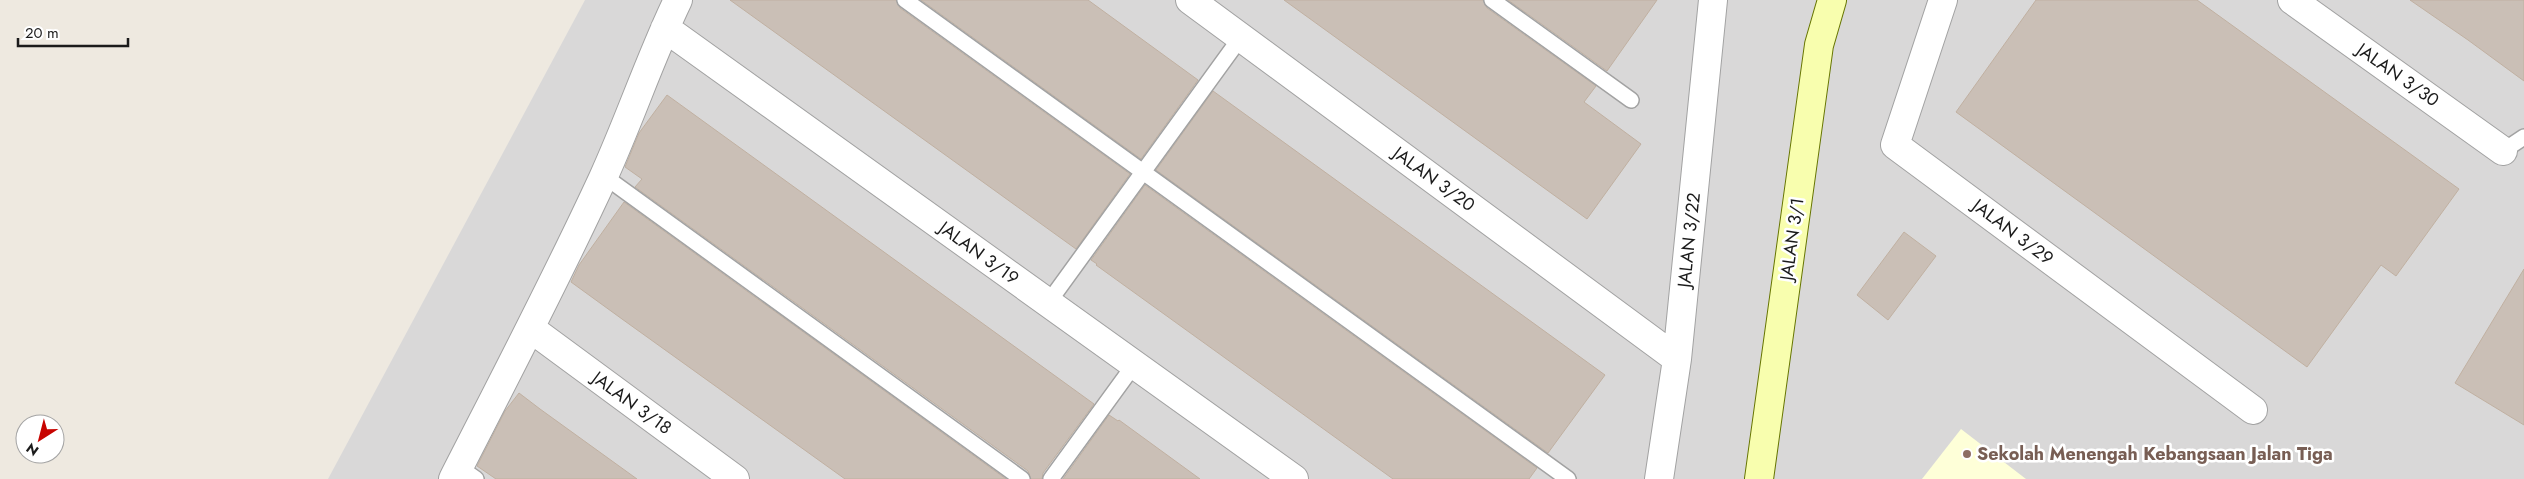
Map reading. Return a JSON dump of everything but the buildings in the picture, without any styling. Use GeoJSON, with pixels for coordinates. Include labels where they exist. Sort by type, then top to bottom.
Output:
{"type":"FeatureCollection","features":[{"type":"Feature","properties":{"kind":"street"},"geometry":{"type":"LineString","coordinates":[[463,475],[530,328],[604,176],[678,0]]}},
{"type":"Feature","properties":{"kind":"street","name":"JALAN 3/20"},"geometry":{"type":"LineString","coordinates":[[1190,0],[1677,359]]}},
{"type":"Feature","properties":{"kind":"street","name":"JALAN 3/22"},"geometry":{"type":"LineString","coordinates":[[1660,479],[1677,359],[1713,0]]}},
{"type":"Feature","properties":{"kind":"street","name":"JALAN 3/1"},"geometry":{"type":"LineString","coordinates":[[1759,479],[1819,45],[1832,0]]}},
{"type":"Feature","properties":{"kind":"street","name":"JALAN 3/29"},"geometry":{"type":"LineString","coordinates":[[1943,0],[1894,144],[2253,410]]}},
{"type":"Feature","properties":{"kind":"street","name":"JALAN 3/30"},"geometry":{"type":"LineString","coordinates":[[2292,0],[2514,144]]}},
{"type":"Feature","properties":{"kind":"street","name":"JALAN 3/19"},"geometry":{"type":"LineString","coordinates":[[665,28],[1294,479]]}},
{"type":"Feature","properties":{"kind":"street","name":"JALAN 3/18"},"geometry":{"type":"LineString","coordinates":[[530,328],[735,479]]}},
{"type":"Feature","properties":{"kind":"lane"},"geometry":{"type":"LineString","coordinates":[[905,0],[1568,479]]}},
{"type":"Feature","properties":{"kind":"lane"},"geometry":{"type":"LineString","coordinates":[[1492,0],[1631,100]]}},
{"type":"Feature","properties":{"kind":"lane"},"geometry":{"type":"LineString","coordinates":[[1048,303],[1241,37]]}},
{"type":"Feature","properties":{"kind":"lane"},"geometry":{"type":"LineString","coordinates":[[604,176],[1022,479]]}},
{"type":"Feature","properties":{"kind":"lane"},"geometry":{"type":"LineString","coordinates":[[1051,479],[1134,364]]}},
{"type":"Feature","properties":{"kind":"shaded area"},"geometry":{"type":"Polygon","coordinates":[[[585,0],[2524,0],[2524,479],[328,479],[585,0]]]}},
{"type":"Feature","properties":{"kind":"shaded area","name":"Sekolah Menengah Kebangsaan Jalan Tiga"},"geometry":{"type":"Polygon","coordinates":[[[1961,429],[2026,479],[1922,479],[1961,429]]]}},
{"type":"Feature","properties":{"kind":"place","name":"Sekolah Menengah Kebangsaan Jalan Tiga"},"geometry":{"type":"Point","coordinates":[1967,454]}}]}
